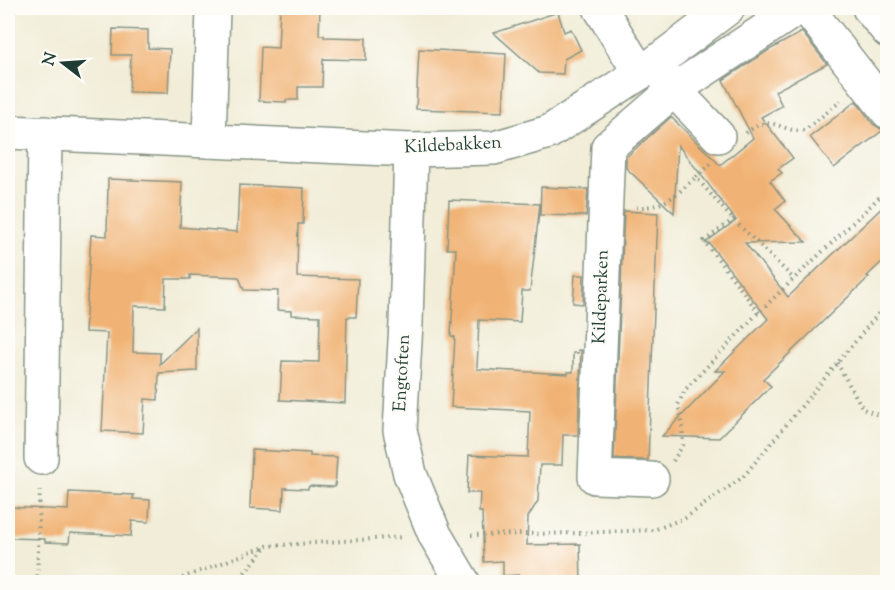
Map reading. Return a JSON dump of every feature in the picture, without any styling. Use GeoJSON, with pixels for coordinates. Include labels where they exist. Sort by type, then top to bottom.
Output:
{"type":"FeatureCollection","features":[{"type":"Feature","properties":{"kind":"street"},"geometry":{"type":"LineString","coordinates":[[208,141],[213,8]]}},
{"type":"Feature","properties":{"kind":"street"},"geometry":{"type":"LineString","coordinates":[[600,8],[647,68],[674,90],[724,145]]}},
{"type":"Feature","properties":{"kind":"street","name":"Kildebakken"},"geometry":{"type":"LineString","coordinates":[[8,132],[411,150],[494,148],[549,132],[647,68],[728,8]]}},
{"type":"Feature","properties":{"kind":"street","name":"Kildeparken"},"geometry":{"type":"LineString","coordinates":[[652,479],[595,477],[608,147],[674,90],[798,8]]}},
{"type":"Feature","properties":{"kind":"street"},"geometry":{"type":"LineString","coordinates":[[807,8],[888,111]]}},
{"type":"Feature","properties":{"kind":"street"},"geometry":{"type":"LineString","coordinates":[[870,8],[888,31]]}},
{"type":"Feature","properties":{"kind":"street"},"geometry":{"type":"LineString","coordinates":[[40,458],[45,133]]}},
{"type":"Feature","properties":{"kind":"street","name":"Engtoften"},"geometry":{"type":"LineString","coordinates":[[411,150],[400,430],[410,474],[435,535],[463,582]]}},
{"type":"Feature","properties":{"kind":"path"},"geometry":{"type":"LineString","coordinates":[[606,206],[652,207],[663,203],[696,177],[724,145],[765,123],[774,123],[798,131],[805,130],[865,82]]}},
{"type":"Feature","properties":{"kind":"path"},"geometry":{"type":"LineString","coordinates":[[696,177],[794,279]]}},
{"type":"Feature","properties":{"kind":"path"},"geometry":{"type":"LineString","coordinates":[[652,479],[668,468],[682,445],[682,421],[678,405],[685,390],[759,313],[888,189]]}},
{"type":"Feature","properties":{"kind":"path"},"geometry":{"type":"LineString","coordinates":[[734,219],[704,241],[759,313]]}},
{"type":"Feature","properties":{"kind":"path"},"geometry":{"type":"LineString","coordinates":[[171,582],[267,546],[435,535],[580,534],[654,530],[685,518],[744,477],[888,302]]}},
{"type":"Feature","properties":{"kind":"path"},"geometry":{"type":"LineString","coordinates":[[837,363],[863,409],[888,419]]}},
{"type":"Feature","properties":{"kind":"path"},"geometry":{"type":"LineString","coordinates":[[37,582],[40,458]]}},
{"type":"Feature","properties":{"kind":"path"},"geometry":{"type":"LineString","coordinates":[[237,582],[267,546]]}},
{"type":"Feature","properties":{"kind":"building"},"geometry":{"type":"Polygon","coordinates":[[[280,8],[320,8],[319,35],[366,38],[366,60],[323,59],[322,87],[298,87],[298,100],[259,101],[261,47],[278,48],[280,8]]]}},
{"type":"Feature","properties":{"kind":"building"},"geometry":{"type":"Polygon","coordinates":[[[558,12],[564,32],[571,29],[581,50],[564,59],[563,74],[539,73],[494,33],[558,12]]]}},
{"type":"Feature","properties":{"kind":"building"},"geometry":{"type":"Polygon","coordinates":[[[113,29],[148,30],[148,48],[170,49],[168,93],[129,92],[131,55],[112,55],[113,29]]]}},
{"type":"Feature","properties":{"kind":"building"},"geometry":{"type":"Polygon","coordinates":[[[802,32],[827,64],[775,91],[782,106],[761,117],[793,158],[778,169],[782,173],[770,181],[785,201],[775,209],[806,242],[745,243],[788,297],[888,202],[888,256],[763,379],[771,386],[719,438],[662,436],[725,371],[715,371],[768,319],[709,243],[705,243],[736,220],[678,145],[674,213],[626,168],[626,157],[671,117],[720,165],[753,138],[723,80],[802,32]]]}},
{"type":"Feature","properties":{"kind":"building"},"geometry":{"type":"Polygon","coordinates":[[[419,49],[506,54],[503,112],[416,109],[419,49]]]}},
{"type":"Feature","properties":{"kind":"building"},"geometry":{"type":"Polygon","coordinates":[[[856,101],[873,124],[883,130],[834,168],[810,137],[856,101]]]}},
{"type":"Feature","properties":{"kind":"building"},"geometry":{"type":"Polygon","coordinates":[[[108,179],[182,182],[180,227],[237,232],[239,185],[304,188],[303,224],[298,224],[297,277],[358,279],[356,317],[347,317],[345,403],[280,400],[282,361],[319,362],[320,316],[291,315],[291,311],[277,310],[278,291],[244,290],[239,277],[190,275],[190,279],[166,279],[165,307],[134,306],[133,352],[160,353],[160,364],[197,328],[197,371],[159,373],[158,400],[145,399],[143,433],[102,431],[107,333],[85,332],[91,235],[107,236],[108,179]]]}},
{"type":"Feature","properties":{"kind":"building"},"geometry":{"type":"Polygon","coordinates":[[[541,187],[588,189],[586,216],[540,215],[541,187]]]}},
{"type":"Feature","properties":{"kind":"building"},"geometry":{"type":"Polygon","coordinates":[[[449,200],[540,204],[530,291],[522,291],[520,322],[479,320],[477,369],[568,374],[568,372],[573,372],[573,353],[581,350],[578,435],[563,435],[562,465],[540,465],[538,501],[528,517],[527,545],[580,544],[581,582],[519,582],[519,575],[503,576],[503,561],[484,562],[482,512],[479,512],[480,493],[467,493],[469,455],[528,457],[530,411],[451,407],[455,337],[451,336],[456,249],[447,249],[449,200]]]}},
{"type":"Feature","properties":{"kind":"building"},"geometry":{"type":"Polygon","coordinates":[[[624,211],[658,213],[648,460],[614,459],[624,211]]]}},
{"type":"Feature","properties":{"kind":"building"},"geometry":{"type":"Polygon","coordinates":[[[575,275],[584,275],[583,304],[573,303],[575,275]]]}},
{"type":"Feature","properties":{"kind":"building"},"geometry":{"type":"Polygon","coordinates":[[[252,450],[337,457],[335,487],[284,488],[283,510],[250,508],[252,450]]]}},
{"type":"Feature","properties":{"kind":"building"},"geometry":{"type":"Polygon","coordinates":[[[69,492],[134,495],[133,499],[150,500],[149,522],[132,521],[131,536],[70,533],[69,543],[45,542],[45,539],[8,538],[8,507],[68,510],[69,492]]]}}]}
